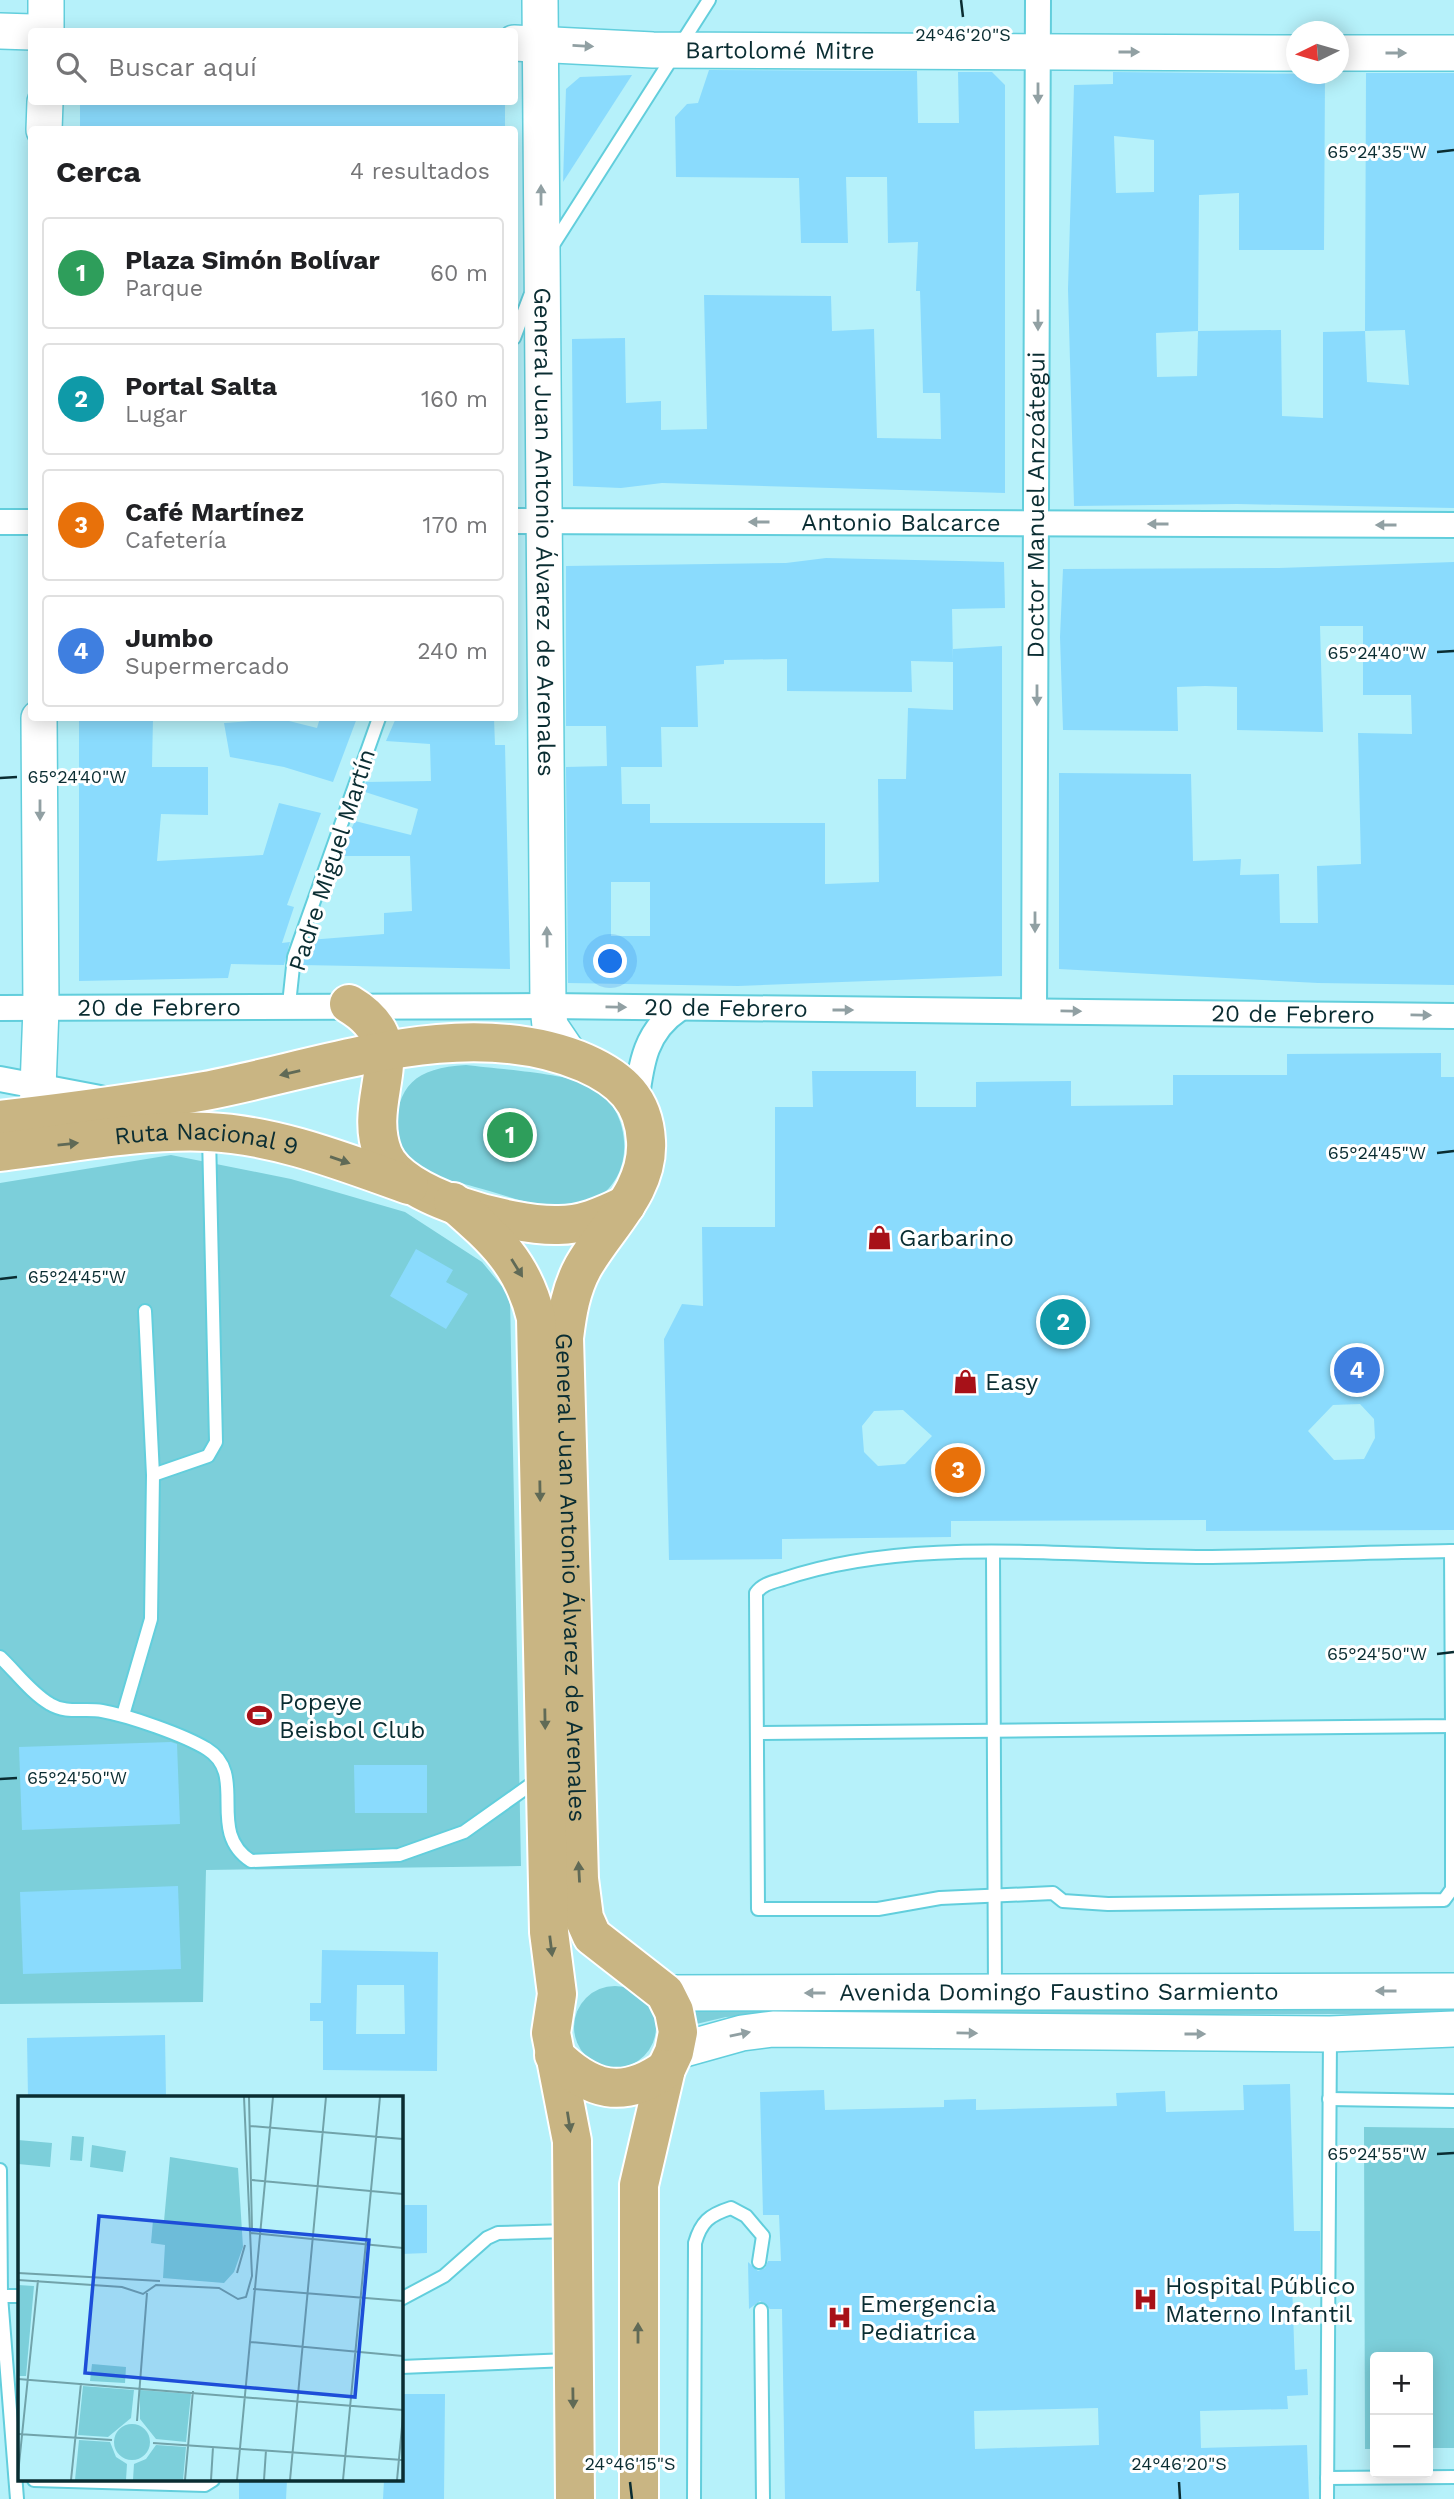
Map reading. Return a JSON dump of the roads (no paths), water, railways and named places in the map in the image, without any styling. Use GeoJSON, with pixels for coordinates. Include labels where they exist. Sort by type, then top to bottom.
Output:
{"type":"FeatureCollection","features":[{"type":"Feature","properties":{"kind":"main road"},"geometry":{"type":"LineString","coordinates":[[349,1004],[372,1020],[378,1141],[384,1158],[409,1185],[496,1218],[555,1225],[600,1217],[626,1205]]}},
{"type":"Feature","properties":{"kind":"main road","name":"General Juan Antonio Álvarez de Arenales"},"geometry":{"type":"LineString","coordinates":[[372,1055],[432,1046],[495,1044],[542,1050],[571,1057],[619,1081],[636,1104],[646,1139],[646,1161],[637,1188],[582,1269],[569,1301],[564,1338],[579,1879],[584,1918],[592,1936],[665,1993]]}},
{"type":"Feature","properties":{"kind":"main road","name":"Ruta Nacional 9"},"geometry":{"type":"LineString","coordinates":[[0,1120],[38,1101],[131,1104],[372,1055]]}},
{"type":"Feature","properties":{"kind":"main road","name":"Ruta Nacional 9"},"geometry":{"type":"LineString","coordinates":[[0,1152],[172,1132],[209,1132],[289,1145],[409,1185]]}},
{"type":"Feature","properties":{"kind":"main road","name":"General Juan Antonio Álvarez de Arenales"},"geometry":{"type":"LineString","coordinates":[[453,1202],[500,1245],[516,1265],[531,1297],[536,1318],[549,1932],[557,1994],[551,2033],[572,2141],[575,2499]]}},
{"type":"Feature","properties":{"kind":"main road"},"geometry":{"type":"LineString","coordinates":[[557,1994],[572,1979],[590,1969],[611,1965],[631,1968]]}},
{"type":"Feature","properties":{"kind":"main road"},"geometry":{"type":"LineString","coordinates":[[639,2499],[639,2185],[678,2032],[674,2011],[665,1993]]}},
{"type":"Feature","properties":{"kind":"main road"},"geometry":{"type":"LineString","coordinates":[[554,2056],[573,2075],[609,2088],[647,2083],[670,2061]]}},
{"type":"Feature","properties":{"kind":"street"},"geometry":{"type":"LineString","coordinates":[[46,0],[46,28]]}},
{"type":"Feature","properties":{"kind":"street","name":"General Juan Antonio Álvarez de Arenales"},"geometry":{"type":"LineString","coordinates":[[540,0],[527,44],[541,264],[528,521],[548,1006],[550,1026],[571,1057]]}},
{"type":"Feature","properties":{"kind":"street","name":"Doctor Manuel Anzoátegui"},"geometry":{"type":"LineString","coordinates":[[1034,1011],[1038,0]]}},
{"type":"Feature","properties":{"kind":"street"},"geometry":{"type":"LineString","coordinates":[[0,31],[28,32]]}},
{"type":"Feature","properties":{"kind":"street","name":"Bartolomé Mitre"},"geometry":{"type":"LineString","coordinates":[[527,44],[675,50],[1286,52]]}},
{"type":"Feature","properties":{"kind":"street"},"geometry":{"type":"LineString","coordinates":[[1349,53],[1454,53]]}},
{"type":"Feature","properties":{"kind":"street"},"geometry":{"type":"LineString","coordinates":[[44,126],[45,105]]}},
{"type":"Feature","properties":{"kind":"street","name":"Antonio Balcarce"},"geometry":{"type":"LineString","coordinates":[[528,521],[1454,525]]}},
{"type":"Feature","properties":{"kind":"street"},"geometry":{"type":"LineString","coordinates":[[0,522],[28,522]]}},
{"type":"Feature","properties":{"kind":"street"},"geometry":{"type":"LineString","coordinates":[[0,1080],[38,1101],[41,1008],[40,721]]}},
{"type":"Feature","properties":{"kind":"street","name":"20 de Febrero"},"geometry":{"type":"LineString","coordinates":[[0,1008],[349,1004],[1454,1016]]}},
{"type":"Feature","properties":{"kind":"street","name":"General Juan Antonio Álvarez de Arenales"},"geometry":{"type":"LineString","coordinates":[[636,1104],[647,1044],[658,1026],[678,1009]]}},
{"type":"Feature","properties":{"kind":"street","name":"Avenida Domingo Faustino Sarmiento"},"geometry":{"type":"LineString","coordinates":[[665,1993],[1454,1991]]}},
{"type":"Feature","properties":{"kind":"street","name":"Avenida Domingo Faustino Sarmiento"},"geometry":{"type":"LineString","coordinates":[[670,2061],[742,2033],[773,2029],[1329,2034],[1454,2029]]}},
{"type":"Feature","properties":{"kind":"lane"},"geometry":{"type":"LineString","coordinates":[[518,327],[541,264],[709,0]]}},
{"type":"Feature","properties":{"kind":"lane","name":"Padre Miguel Martín"},"geometry":{"type":"LineString","coordinates":[[289,1004],[294,957],[378,721]]}},
{"type":"Feature","properties":{"kind":"lane"},"geometry":{"type":"LineString","coordinates":[[153,1475],[208,1456],[216,1442],[209,1132]]}},
{"type":"Feature","properties":{"kind":"lane"},"geometry":{"type":"LineString","coordinates":[[123,1716],[151,1619],[153,1475],[145,1311]]}},
{"type":"Feature","properties":{"kind":"lane"},"geometry":{"type":"LineString","coordinates":[[1453,1551],[1452,1889],[1444,1900],[1108,1904],[1063,1901],[1053,1893],[940,1898],[878,1909],[758,1909],[756,1593],[760,1587],[802,1573],[873,1560],[936,1554],[1214,1557],[1453,1551]]}},
{"type":"Feature","properties":{"kind":"lane"},"geometry":{"type":"LineString","coordinates":[[993,1554],[995,1993]]}},
{"type":"Feature","properties":{"kind":"lane"},"geometry":{"type":"LineString","coordinates":[[0,1657],[51,1706],[123,1716],[208,1750],[220,1761],[227,1776],[229,1837],[237,1852],[251,1861],[399,1855],[464,1832],[546,1773]]}},
{"type":"Feature","properties":{"kind":"lane"},"geometry":{"type":"LineString","coordinates":[[758,1734],[1452,1726]]}},
{"type":"Feature","properties":{"kind":"lane"},"geometry":{"type":"LineString","coordinates":[[1327,2499],[1329,2034]]}},
{"type":"Feature","properties":{"kind":"lane"},"geometry":{"type":"LineString","coordinates":[[1329,2099],[1454,2101]]}},
{"type":"Feature","properties":{"kind":"lane"},"geometry":{"type":"LineString","coordinates":[[0,2170],[1,2296],[17,2499]]}},
{"type":"Feature","properties":{"kind":"lane"},"geometry":{"type":"LineString","coordinates":[[695,2499],[695,2243],[700,2225],[714,2213],[731,2208],[746,2216],[763,2236],[759,2262]]}},
{"type":"Feature","properties":{"kind":"lane"},"geometry":{"type":"LineString","coordinates":[[402,2298],[444,2276],[486,2238],[498,2233],[571,2231]]}},
{"type":"Feature","properties":{"kind":"lane"},"geometry":{"type":"LineString","coordinates":[[761,2310],[763,2499]]}},
{"type":"Feature","properties":{"kind":"lane"},"geometry":{"type":"LineString","coordinates":[[402,2367],[573,2360]]}},
{"type":"Feature","properties":{"kind":"lane"},"geometry":{"type":"LineString","coordinates":[[1327,2478],[1454,2477]]}},
{"type":"Feature","properties":{"kind":"lane"},"geometry":{"type":"LineString","coordinates":[[102,2482],[205,2485],[210,2482]]}},
{"type":"Feature","properties":{"kind":"place","name":"Plaza Simón Bolívar"},"geometry":{"type":"Point","coordinates":[510,1135]}},
{"type":"Feature","properties":{"kind":"place","name":"Garbarino"},"geometry":{"type":"Point","coordinates":[879,1238]}},
{"type":"Feature","properties":{"kind":"place","name":"Portal Salta"},"geometry":{"type":"Point","coordinates":[1063,1322]}},
{"type":"Feature","properties":{"kind":"place","name":"Jumbo"},"geometry":{"type":"Point","coordinates":[1357,1370]}},
{"type":"Feature","properties":{"kind":"place","name":"Easy"},"geometry":{"type":"Point","coordinates":[965,1382]}},
{"type":"Feature","properties":{"kind":"place","name":"Café Martínez"},"geometry":{"type":"Point","coordinates":[958,1470]}},
{"type":"Feature","properties":{"kind":"place","name":"Popeye Beisbol Club"},"geometry":{"type":"Point","coordinates":[259,1716]}},
{"type":"Feature","properties":{"kind":"place","name":"Hospital Público Materno Infantil"},"geometry":{"type":"Point","coordinates":[1145,2300]}},
{"type":"Feature","properties":{"kind":"place","name":"Emergencia Pediatrica"},"geometry":{"type":"Point","coordinates":[840,2318]}}]}
